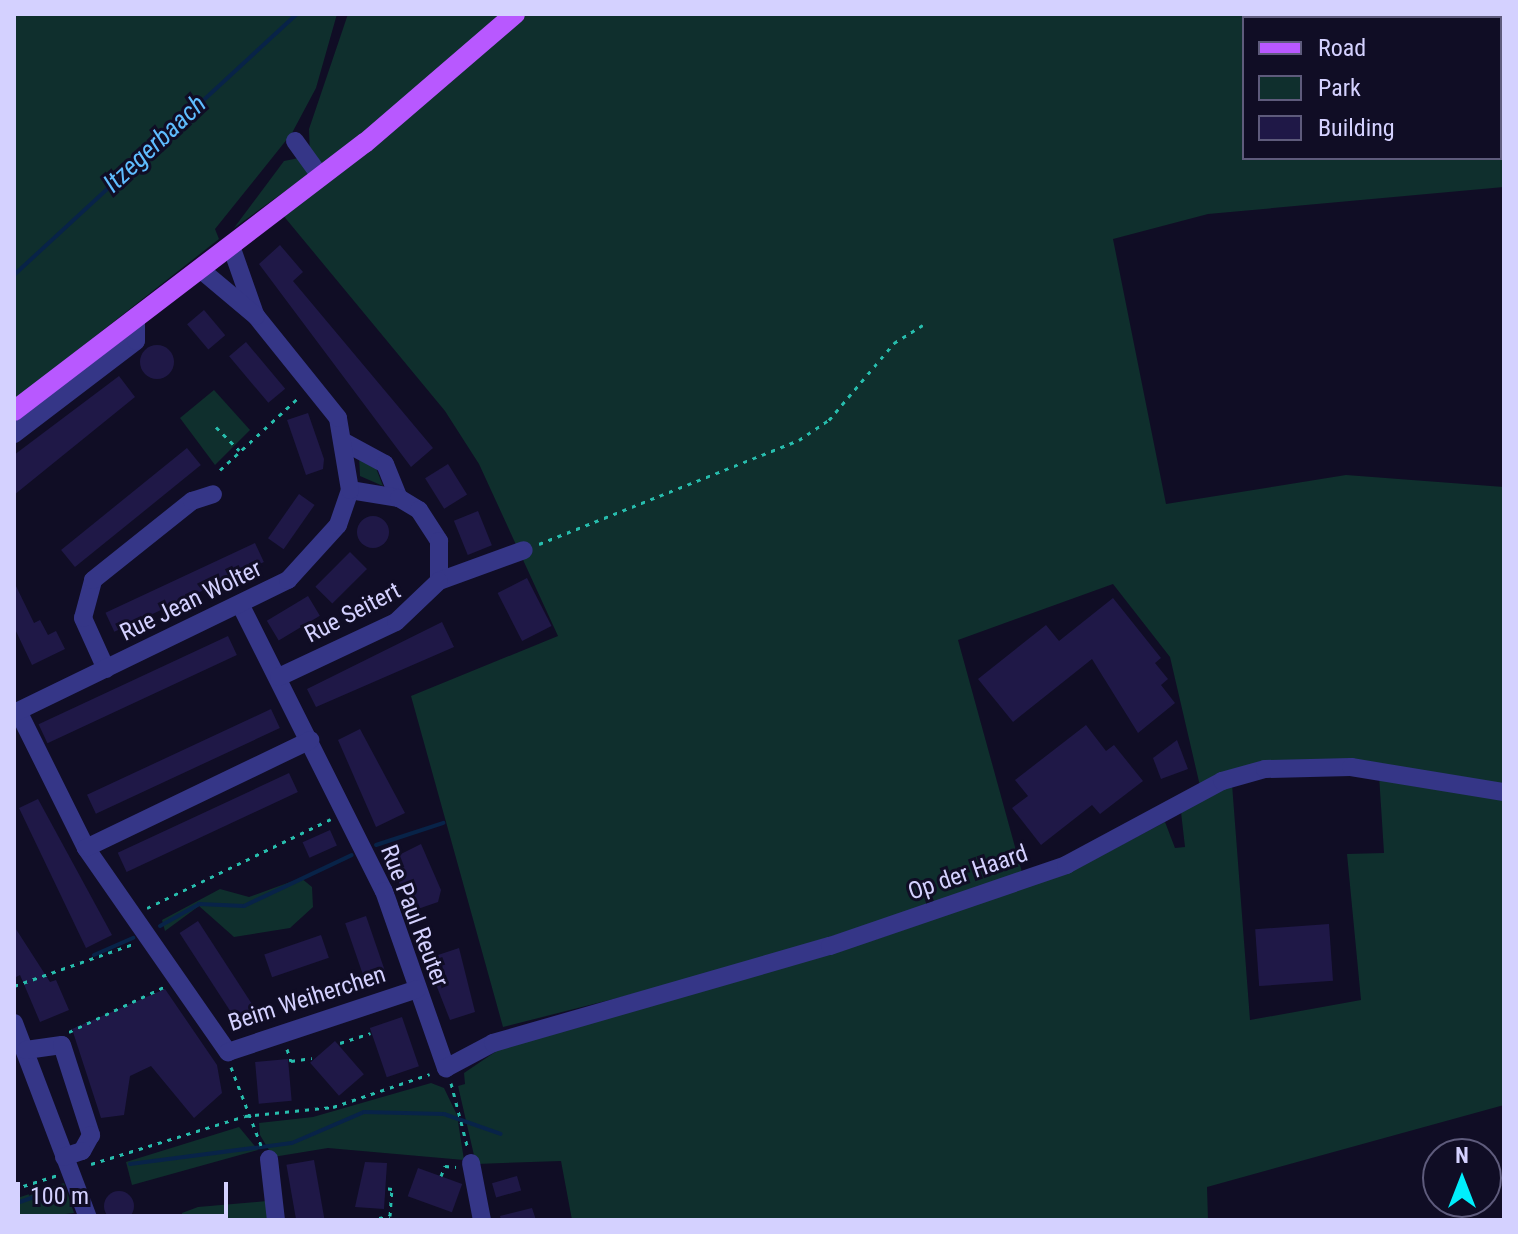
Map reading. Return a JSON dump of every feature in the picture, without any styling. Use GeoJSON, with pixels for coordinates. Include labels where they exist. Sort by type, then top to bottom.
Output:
{"type":"FeatureCollection","features":[{"type":"Feature","properties":{"kind":"main road"},"geometry":{"type":"LineString","coordinates":[[14,411],[321,177],[515,14]]}},
{"type":"Feature","properties":{"kind":"street"},"geometry":{"type":"LineString","coordinates":[[295,141],[321,177]]}},
{"type":"Feature","properties":{"kind":"street","name":"Rue Jean Wolter"},"geometry":{"type":"LineString","coordinates":[[231,246],[256,316]]}},
{"type":"Feature","properties":{"kind":"street","name":"Rue Jean Wolter"},"geometry":{"type":"LineString","coordinates":[[16,712],[240,604],[316,557],[338,525],[350,490],[346,443],[326,397],[256,316],[200,269]]}},
{"type":"Feature","properties":{"kind":"street"},"geometry":{"type":"LineString","coordinates":[[14,434],[136,341],[136,318]]}},
{"type":"Feature","properties":{"kind":"street"},"geometry":{"type":"LineString","coordinates":[[346,443],[385,464],[399,498],[432,526],[439,581],[524,550]]}},
{"type":"Feature","properties":{"kind":"street"},"geometry":{"type":"LineString","coordinates":[[350,490],[399,498]]}},
{"type":"Feature","properties":{"kind":"street"},"geometry":{"type":"LineString","coordinates":[[106,669],[83,618],[93,580],[192,501],[213,494]]}},
{"type":"Feature","properties":{"kind":"street","name":"Rue Seitert"},"geometry":{"type":"LineString","coordinates":[[279,677],[417,609],[439,581]]}},
{"type":"Feature","properties":{"kind":"street","name":"Rue Paul Reuter"},"geometry":{"type":"LineString","coordinates":[[240,604],[384,891],[446,1068]]}},
{"type":"Feature","properties":{"kind":"street","name":"Beim Weiherchen"},"geometry":{"type":"LineString","coordinates":[[16,712],[86,848],[228,1052],[417,989]]}},
{"type":"Feature","properties":{"kind":"street"},"geometry":{"type":"LineString","coordinates":[[86,848],[310,740]]}},
{"type":"Feature","properties":{"kind":"street","name":"Op der Haard"},"geometry":{"type":"LineString","coordinates":[[446,1068],[493,1043],[830,946],[1066,865],[1222,781],[1265,769],[1351,767],[1504,792]]}},
{"type":"Feature","properties":{"kind":"street"},"geometry":{"type":"LineString","coordinates":[[14,1023],[26,1050],[63,1165],[89,1220]]}},
{"type":"Feature","properties":{"kind":"street"},"geometry":{"type":"LineString","coordinates":[[26,1050],[62,1045],[91,1135],[82,1151],[63,1165]]}},
{"type":"Feature","properties":{"kind":"street"},"geometry":{"type":"LineString","coordinates":[[269,1159],[276,1220]]}},
{"type":"Feature","properties":{"kind":"street"},"geometry":{"type":"LineString","coordinates":[[471,1166],[482,1220]]}},
{"type":"Feature","properties":{"kind":"path"},"geometry":{"type":"LineString","coordinates":[[524,550],[799,440],[829,420],[894,343],[923,325]]}},
{"type":"Feature","properties":{"kind":"path"},"geometry":{"type":"LineString","coordinates":[[220,470],[305,392]]}},
{"type":"Feature","properties":{"kind":"path"},"geometry":{"type":"LineString","coordinates":[[216,427],[239,450]]}},
{"type":"Feature","properties":{"kind":"path"},"geometry":{"type":"LineString","coordinates":[[14,986],[140,924],[345,812]]}},
{"type":"Feature","properties":{"kind":"path"},"geometry":{"type":"LineString","coordinates":[[62,1045],[72,1027],[180,980]]}},
{"type":"Feature","properties":{"kind":"path"},"geometry":{"type":"LineString","coordinates":[[340,1043],[370,1033]]}},
{"type":"Feature","properties":{"kind":"path"},"geometry":{"type":"LineString","coordinates":[[287,1050],[291,1061],[312,1058]]}},
{"type":"Feature","properties":{"kind":"path"},"geometry":{"type":"LineString","coordinates":[[228,1052],[245,1116],[257,1137]]}},
{"type":"Feature","properties":{"kind":"path"},"geometry":{"type":"LineString","coordinates":[[80,1168],[245,1116],[333,1107],[446,1068],[464,1133]]}},
{"type":"Feature","properties":{"kind":"path"},"geometry":{"type":"LineString","coordinates":[[14,1189],[63,1165]]}},
{"type":"Feature","properties":{"kind":"path"},"geometry":{"type":"LineString","coordinates":[[441,1176],[445,1166],[471,1166]]}},
{"type":"Feature","properties":{"kind":"path"},"geometry":{"type":"LineString","coordinates":[[369,1220],[390,1216],[392,1189],[385,1188]]}},
{"type":"Feature","properties":{"kind":"green space"},"geometry":{"type":"Polygon","coordinates":[[[14,14],[337,14],[316,88],[292,133],[215,229],[219,239],[14,400],[14,14]]]}},
{"type":"Feature","properties":{"kind":"green space"},"geometry":{"type":"Polygon","coordinates":[[[348,14],[1504,14],[1504,187],[1208,214],[1113,239],[1166,504],[1346,475],[1504,487],[1504,787],[1365,764],[1200,786],[1170,657],[1113,584],[958,640],[1023,876],[712,974],[503,1027],[411,696],[558,636],[479,464],[445,411],[282,214],[328,180],[310,157],[309,129],[348,14]]]}},
{"type":"Feature","properties":{"kind":"green space"},"geometry":{"type":"Polygon","coordinates":[[[299,158],[309,174],[234,228],[284,161],[299,158]]]}},
{"type":"Feature","properties":{"kind":"green space"},"geometry":{"type":"Polygon","coordinates":[[[214,390],[250,430],[215,465],[180,418],[214,390]]]}},
{"type":"Feature","properties":{"kind":"green space"},"geometry":{"type":"Polygon","coordinates":[[[359,455],[374,463],[383,486],[360,476],[359,455]]]}},
{"type":"Feature","properties":{"kind":"green space"},"geometry":{"type":"Polygon","coordinates":[[[1379,775],[1504,796],[1504,1105],[1207,1187],[1208,1220],[572,1220],[561,1161],[476,1164],[458,1086],[465,1084],[464,1073],[501,1048],[877,939],[1076,869],[1165,822],[1175,848],[1185,847],[1181,812],[1232,784],[1250,1020],[1361,1000],[1347,854],[1384,853],[1379,775]]]}},
{"type":"Feature","properties":{"kind":"green space"},"geometry":{"type":"Polygon","coordinates":[[[301,878],[312,887],[313,907],[290,928],[234,937],[199,906],[165,931],[162,920],[220,889],[249,897],[301,878]]]}},
{"type":"Feature","properties":{"kind":"green space"},"geometry":{"type":"Polygon","coordinates":[[[431,1083],[444,1088],[457,1115],[464,1160],[328,1148],[273,1157],[260,1135],[259,1123],[313,1117],[431,1083]]]}},
{"type":"Feature","properties":{"kind":"green space"},"geometry":{"type":"Polygon","coordinates":[[[239,1127],[258,1150],[132,1185],[126,1162],[239,1127]]]}},
{"type":"Feature","properties":{"kind":"green space"},"geometry":{"type":"Polygon","coordinates":[[[64,1183],[74,1213],[14,1220],[14,1199],[64,1183]]]}},
{"type":"Feature","properties":{"kind":"green space"},"geometry":{"type":"Polygon","coordinates":[[[267,1201],[268,1220],[183,1220],[182,1213],[198,1207],[267,1201]]]}},
{"type":"Feature","properties":{"kind":"building"},"geometry":{"type":"Polygon","coordinates":[[[280,245],[303,272],[293,281],[433,448],[411,467],[259,264],[280,245]]]}},
{"type":"Feature","properties":{"kind":"building"},"geometry":{"type":"Polygon","coordinates":[[[204,310],[225,335],[208,349],[187,324],[204,310]]]}},
{"type":"Feature","properties":{"kind":"building"},"geometry":{"type":"Polygon","coordinates":[[[246,342],[285,389],[268,403],[229,356],[246,342]]]}},
{"type":"Feature","properties":{"kind":"building"},"geometry":{"type":"Polygon","coordinates":[[[157,345],[169,350],[174,362],[169,374],[157,379],[145,374],[140,362],[145,350],[157,345]]]}},
{"type":"Feature","properties":{"kind":"building"},"geometry":{"type":"Polygon","coordinates":[[[119,376],[135,397],[14,495],[14,455],[119,376]]]}},
{"type":"Feature","properties":{"kind":"building"},"geometry":{"type":"Polygon","coordinates":[[[308,413],[324,459],[323,469],[306,475],[287,420],[308,413]]]}},
{"type":"Feature","properties":{"kind":"building"},"geometry":{"type":"Polygon","coordinates":[[[187,448],[201,465],[75,567],[61,550],[187,448]]]}},
{"type":"Feature","properties":{"kind":"building"},"geometry":{"type":"Polygon","coordinates":[[[448,464],[467,495],[444,509],[425,478],[448,464]]]}},
{"type":"Feature","properties":{"kind":"building"},"geometry":{"type":"Polygon","coordinates":[[[299,494],[315,505],[284,549],[268,538],[299,494]]]}},
{"type":"Feature","properties":{"kind":"building"},"geometry":{"type":"Polygon","coordinates":[[[478,511],[492,545],[468,555],[454,521],[478,511]]]}},
{"type":"Feature","properties":{"kind":"building"},"geometry":{"type":"Polygon","coordinates":[[[373,516],[384,521],[389,532],[384,543],[373,548],[362,543],[357,532],[362,521],[373,516]]]}},
{"type":"Feature","properties":{"kind":"building"},"geometry":{"type":"Polygon","coordinates":[[[255,543],[264,562],[114,632],[105,613],[255,543]]]}},
{"type":"Feature","properties":{"kind":"building"},"geometry":{"type":"Polygon","coordinates":[[[350,552],[367,569],[332,604],[315,587],[350,552]]]}},
{"type":"Feature","properties":{"kind":"building"},"geometry":{"type":"Polygon","coordinates":[[[527,578],[552,626],[522,641],[498,593],[527,578]]]}},
{"type":"Feature","properties":{"kind":"building"},"geometry":{"type":"Polygon","coordinates":[[[14,582],[34,623],[40,620],[48,635],[56,631],[65,649],[32,665],[14,627],[14,582]]]}},
{"type":"Feature","properties":{"kind":"building"},"geometry":{"type":"Polygon","coordinates":[[[308,596],[320,616],[279,640],[267,621],[308,596]]]}},
{"type":"Feature","properties":{"kind":"building"},"geometry":{"type":"Polygon","coordinates":[[[1113,598],[1161,658],[1155,663],[1168,679],[1161,685],[1175,703],[1138,733],[1092,659],[1013,722],[978,679],[1046,625],[1059,641],[1113,598]]]}},
{"type":"Feature","properties":{"kind":"building"},"geometry":{"type":"Polygon","coordinates":[[[442,622],[454,647],[316,707],[307,689],[442,622]]]}},
{"type":"Feature","properties":{"kind":"building"},"geometry":{"type":"Polygon","coordinates":[[[228,636],[237,655],[47,743],[39,724],[228,636]]]}},
{"type":"Feature","properties":{"kind":"building"},"geometry":{"type":"Polygon","coordinates":[[[271,709],[280,728],[96,814],[87,795],[271,709]]]}},
{"type":"Feature","properties":{"kind":"building"},"geometry":{"type":"Polygon","coordinates":[[[1086,725],[1106,751],[1114,745],[1143,781],[1100,814],[1092,805],[1041,845],[1012,808],[1028,796],[1015,780],[1086,725]]]}},
{"type":"Feature","properties":{"kind":"building"},"geometry":{"type":"Polygon","coordinates":[[[360,729],[405,813],[376,827],[338,740],[360,729]]]}},
{"type":"Feature","properties":{"kind":"building"},"geometry":{"type":"Polygon","coordinates":[[[1177,740],[1188,769],[1161,779],[1153,758],[1177,740]]]}},
{"type":"Feature","properties":{"kind":"building"},"geometry":{"type":"Polygon","coordinates":[[[289,773],[298,792],[127,872],[118,853],[289,773]]]}},
{"type":"Feature","properties":{"kind":"building"},"geometry":{"type":"Polygon","coordinates":[[[38,799],[112,935],[86,948],[19,808],[38,799]]]}},
{"type":"Feature","properties":{"kind":"building"},"geometry":{"type":"Polygon","coordinates":[[[330,830],[337,846],[310,858],[303,842],[330,830]]]}},
{"type":"Feature","properties":{"kind":"building"},"geometry":{"type":"Polygon","coordinates":[[[421,844],[441,890],[438,902],[412,911],[389,860],[421,844]]]}},
{"type":"Feature","properties":{"kind":"building"},"geometry":{"type":"Polygon","coordinates":[[[366,916],[387,977],[366,985],[345,923],[366,916]]]}},
{"type":"Feature","properties":{"kind":"building"},"geometry":{"type":"Polygon","coordinates":[[[198,921],[258,1014],[240,1026],[180,933],[198,921]]]}},
{"type":"Feature","properties":{"kind":"building"},"geometry":{"type":"Polygon","coordinates":[[[1329,924],[1333,981],[1259,986],[1255,929],[1329,924]]]}},
{"type":"Feature","properties":{"kind":"building"},"geometry":{"type":"Polygon","coordinates":[[[14,926],[50,982],[56,980],[69,1010],[40,1022],[20,975],[14,978],[14,926]]]}},
{"type":"Feature","properties":{"kind":"building"},"geometry":{"type":"Polygon","coordinates":[[[321,935],[329,958],[272,977],[264,955],[321,935]]]}},
{"type":"Feature","properties":{"kind":"building"},"geometry":{"type":"Polygon","coordinates":[[[459,948],[475,1012],[450,1020],[426,959],[459,948]]]}},
{"type":"Feature","properties":{"kind":"building"},"geometry":{"type":"Polygon","coordinates":[[[165,989],[217,1065],[222,1093],[194,1118],[151,1066],[130,1076],[124,1115],[101,1118],[72,1029],[165,989]]]}},
{"type":"Feature","properties":{"kind":"building"},"geometry":{"type":"Polygon","coordinates":[[[402,1017],[419,1066],[387,1077],[370,1028],[402,1017]]]}},
{"type":"Feature","properties":{"kind":"building"},"geometry":{"type":"Polygon","coordinates":[[[335,1041],[364,1074],[339,1096],[310,1063],[335,1041]]]}},
{"type":"Feature","properties":{"kind":"building"},"geometry":{"type":"Polygon","coordinates":[[[288,1059],[292,1101],[259,1104],[255,1062],[288,1059]]]}},
{"type":"Feature","properties":{"kind":"building"},"geometry":{"type":"Polygon","coordinates":[[[314,1160],[325,1220],[296,1220],[286,1165],[314,1160]]]}},
{"type":"Feature","properties":{"kind":"building"},"geometry":{"type":"Polygon","coordinates":[[[365,1162],[387,1163],[384,1209],[355,1207],[365,1162]]]}},
{"type":"Feature","properties":{"kind":"building"},"geometry":{"type":"Polygon","coordinates":[[[418,1168],[462,1184],[452,1212],[408,1196],[418,1168]]]}},
{"type":"Feature","properties":{"kind":"building"},"geometry":{"type":"Polygon","coordinates":[[[517,1176],[521,1190],[496,1198],[492,1183],[517,1176]]]}},
{"type":"Feature","properties":{"kind":"building"},"geometry":{"type":"Polygon","coordinates":[[[119,1191],[125,1192],[133,1200],[133,1212],[125,1220],[119,1221],[113,1220],[105,1212],[104,1206],[105,1200],[113,1192],[119,1191]]]}},
{"type":"Feature","properties":{"kind":"building"},"geometry":{"type":"Polygon","coordinates":[[[532,1208],[536,1220],[501,1220],[500,1216],[532,1208]]]}},
{"type":"Feature","properties":{"kind":"waterway","name":"Itzegerbaach"},"geometry":{"type":"LineString","coordinates":[[14,275],[297,14]]}},
{"type":"Feature","properties":{"kind":"waterway"},"geometry":{"type":"LineString","coordinates":[[376,845],[443,823]]}},
{"type":"Feature","properties":{"kind":"waterway"},"geometry":{"type":"LineString","coordinates":[[160,926],[199,904],[244,906],[352,855]]}},
{"type":"Feature","properties":{"kind":"waterway"},"geometry":{"type":"LineString","coordinates":[[94,955],[133,938]]}},
{"type":"Feature","properties":{"kind":"waterway"},"geometry":{"type":"LineString","coordinates":[[130,1164],[292,1143],[364,1112],[444,1114],[501,1134]]}},
{"type":"Feature","properties":{"kind":"waterway"},"geometry":{"type":"LineString","coordinates":[[14,1204],[60,1188]]}}]}
